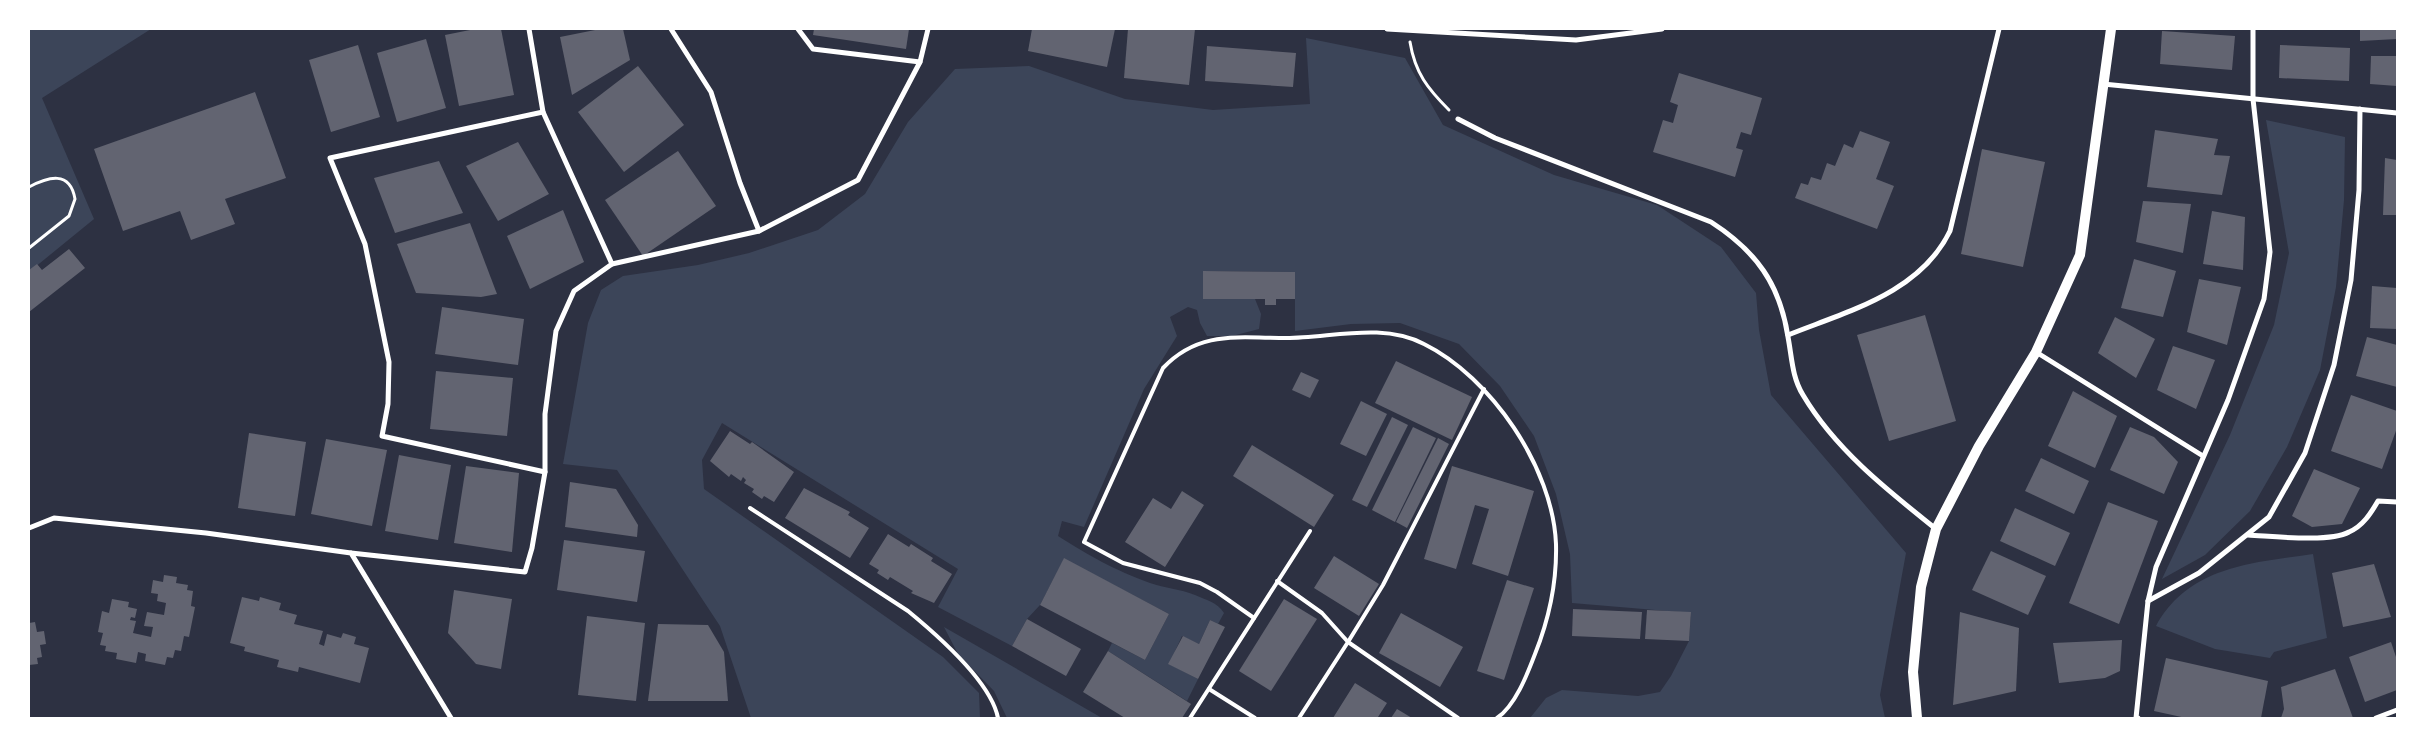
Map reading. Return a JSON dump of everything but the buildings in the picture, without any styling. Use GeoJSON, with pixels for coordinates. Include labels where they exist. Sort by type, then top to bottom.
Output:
{"type":"FeatureCollection","features":[{"type":"Feature","properties":{"kind":"main road"},"geometry":{"type":"LineString","coordinates":[[1917,718],[1913,672],[1919,606],[1921,587],[1936,529],[1980,446],[2036,352],[2080,255],[2111,29]]}},
{"type":"Feature","properties":{"kind":"street"},"geometry":{"type":"LineString","coordinates":[[529,29],[543,112],[612,264]]}},
{"type":"Feature","properties":{"kind":"street"},"geometry":{"type":"LineString","coordinates":[[671,29],[711,92],[740,182],[759,231]]}},
{"type":"Feature","properties":{"kind":"street"},"geometry":{"type":"LineString","coordinates":[[798,29],[813,49],[920,62]]}},
{"type":"Feature","properties":{"kind":"street"},"geometry":{"type":"LineString","coordinates":[[29,528],[54,518],[206,533],[352,553],[525,572],[532,548],[544,472],[545,414],[556,332],[574,291],[612,264],[759,231],[858,180],[920,62],[928,29]]}},
{"type":"Feature","properties":{"kind":"street"},"geometry":{"type":"LineString","coordinates":[[1387,29],[1409,32],[1576,40],[1662,29]]}},
{"type":"Feature","properties":{"kind":"street"},"geometry":{"type":"LineString","coordinates":[[1788,335],[1902,286],[1914,278],[1936,256],[1950,231],[1999,29]]}},
{"type":"Feature","properties":{"kind":"street"},"geometry":{"type":"LineString","coordinates":[[2138,718],[2136,718],[2148,601],[2156,567],[2228,400],[2264,300],[2270,252],[2253,100],[2253,29]]}},
{"type":"Feature","properties":{"kind":"street"},"geometry":{"type":"LineString","coordinates":[[2102,84],[2397,113]]}},
{"type":"Feature","properties":{"kind":"street"},"geometry":{"type":"LineString","coordinates":[[2148,601],[2199,573],[2269,517],[2305,453],[2334,365],[2351,280],[2359,190],[2360,109]]}},
{"type":"Feature","properties":{"kind":"street"},"geometry":{"type":"LineString","coordinates":[[543,112],[330,158],[365,244],[389,362],[388,404],[382,436],[544,472]]}},
{"type":"Feature","properties":{"kind":"street"},"geometry":{"type":"LineString","coordinates":[[1458,119],[1495,138],[1711,222],[1734,237],[1757,259],[1772,283],[1782,308],[1794,376],[1816,414],[1872,478],[1936,529]]}},
{"type":"Feature","properties":{"kind":"street"},"geometry":{"type":"LineString","coordinates":[[2036,352],[2203,456]]}},
{"type":"Feature","properties":{"kind":"street"},"geometry":{"type":"LineString","coordinates":[[2248,534],[2285,538],[2323,537],[2349,533],[2368,518],[2378,501],[2397,502]]}},
{"type":"Feature","properties":{"kind":"street"},"geometry":{"type":"LineString","coordinates":[[352,553],[450,718]]}},
{"type":"Feature","properties":{"kind":"street"},"geometry":{"type":"LineString","coordinates":[[2376,718],[2397,710]]}},
{"type":"Feature","properties":{"kind":"lane"},"geometry":{"type":"LineString","coordinates":[[1254,618],[1217,592],[1200,583],[1123,563],[1084,542],[1163,368],[1174,356],[1188,346],[1205,340],[1224,338],[1303,338],[1388,333],[1407,337],[1436,350],[1484,389],[1508,416],[1526,446],[1541,480],[1556,542],[1556,572],[1542,637],[1520,688],[1504,714],[1497,718]]}},
{"type":"Feature","properties":{"kind":"lane"},"geometry":{"type":"LineString","coordinates":[[1299,718],[1383,585],[1484,389]]}},
{"type":"Feature","properties":{"kind":"lane"},"geometry":{"type":"LineString","coordinates":[[750,508],[908,611],[924,624],[980,681],[994,703],[998,718]]}},
{"type":"Feature","properties":{"kind":"lane"},"geometry":{"type":"LineString","coordinates":[[1190,718],[1310,531]]}},
{"type":"Feature","properties":{"kind":"lane"},"geometry":{"type":"LineString","coordinates":[[1278,581],[1322,613],[1348,642],[1458,718]]}},
{"type":"Feature","properties":{"kind":"lane"},"geometry":{"type":"LineString","coordinates":[[1209,689],[1255,718]]}},
{"type":"Feature","properties":{"kind":"path"},"geometry":{"type":"LineString","coordinates":[[1409,32],[1413,58],[1427,88],[1458,119]]}},
{"type":"Feature","properties":{"kind":"path"},"geometry":{"type":"LineString","coordinates":[[29,187],[45,179],[57,178],[67,184],[75,199],[69,216],[29,248]]}},
{"type":"Feature","properties":{"kind":"shaded area"},"geometry":{"type":"Polygon","coordinates":[[[29,29],[151,29],[42,98],[94,219],[29,272],[29,29]]]}},
{"type":"Feature","properties":{"kind":"shaded area"},"geometry":{"type":"Polygon","coordinates":[[[1306,38],[1405,58],[1443,125],[1554,175],[1657,205],[1721,247],[1756,293],[1759,330],[1771,395],[1906,553],[1880,695],[1885,718],[1530,718],[1546,698],[1562,690],[1638,696],[1660,692],[1671,676],[1689,641],[1691,613],[1572,603],[1570,554],[1556,494],[1534,436],[1500,386],[1459,344],[1400,323],[1351,324],[1295,331],[1295,272],[1203,271],[1203,299],[1255,299],[1261,314],[1259,329],[1232,336],[1207,336],[1200,323],[1197,310],[1188,307],[1170,317],[1177,336],[1144,389],[1084,527],[1062,521],[1058,536],[1125,573],[1150,583],[1195,595],[1221,609],[1224,613],[1218,624],[1210,620],[1199,644],[1182,636],[1169,664],[1198,679],[1187,701],[1108,651],[1112,643],[1145,660],[1169,614],[1064,559],[1040,605],[1027,619],[1012,646],[938,607],[958,569],[722,423],[702,460],[704,489],[943,657],[979,693],[980,718],[751,718],[720,626],[617,470],[563,464],[588,323],[601,290],[623,276],[698,265],[749,253],[818,230],[865,194],[908,122],[955,69],[1029,66],[1125,99],[1213,110],[1310,104],[1306,38]]]}},
{"type":"Feature","properties":{"kind":"shaded area"},"geometry":{"type":"Polygon","coordinates":[[[2266,120],[2345,137],[2344,200],[2336,287],[2320,370],[2287,447],[2250,511],[2205,555],[2162,579],[2230,435],[2274,325],[2289,253],[2266,120]]]}},
{"type":"Feature","properties":{"kind":"shaded area"},"geometry":{"type":"Polygon","coordinates":[[[2313,554],[2327,638],[2274,652],[2270,658],[2215,649],[2156,626],[2170,606],[2186,591],[2204,579],[2245,565],[2313,554]]]}},
{"type":"Feature","properties":{"kind":"shaded area"},"geometry":{"type":"Polygon","coordinates":[[[944,627],[1102,718],[1007,718],[994,691],[958,654],[944,627]]]}}]}
